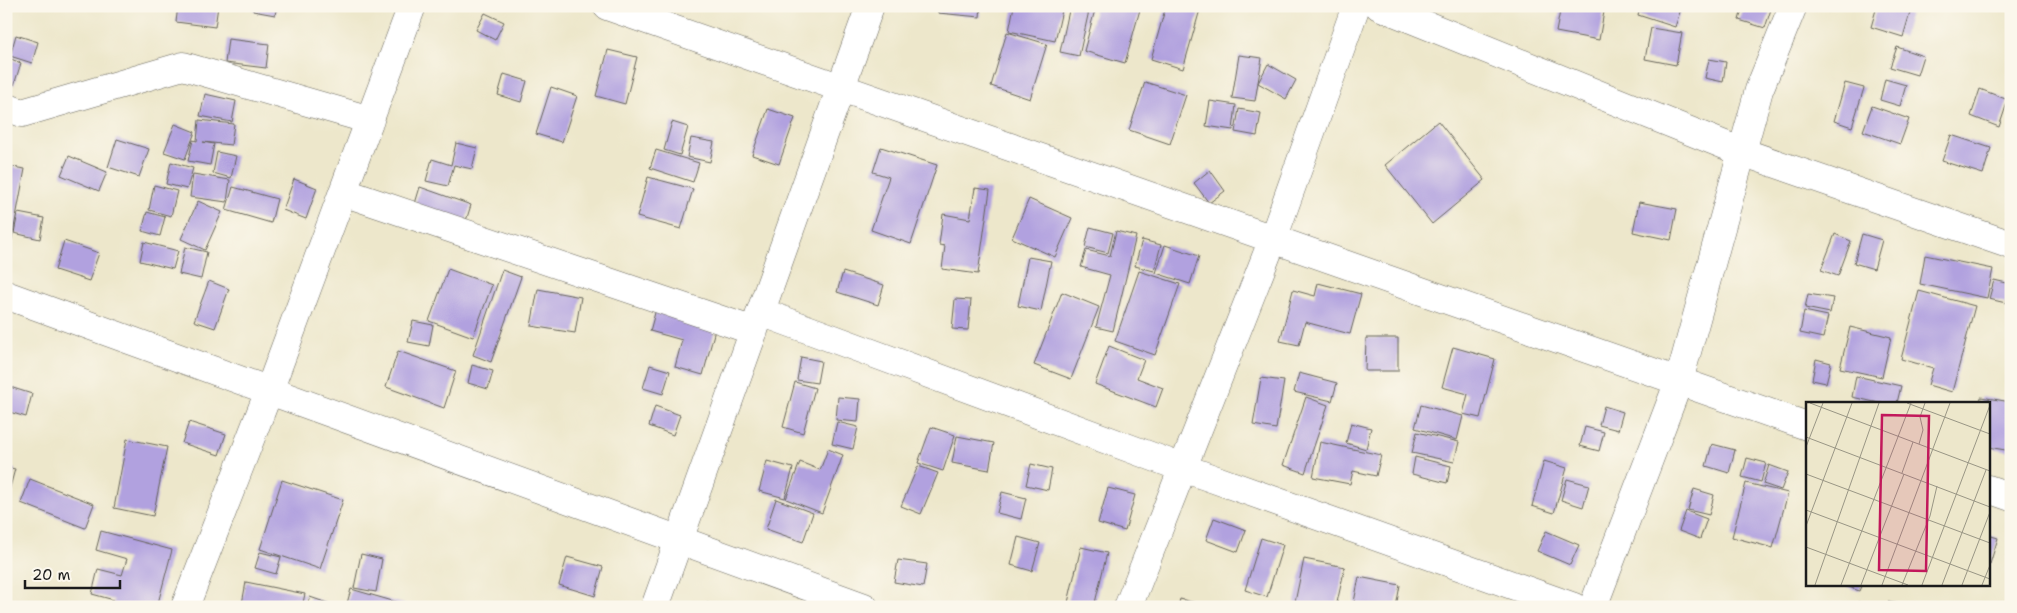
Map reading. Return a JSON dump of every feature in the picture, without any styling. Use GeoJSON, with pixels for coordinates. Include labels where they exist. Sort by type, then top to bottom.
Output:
{"type":"FeatureCollection","features":[{"type":"Feature","properties":{"kind":"street"},"geometry":{"type":"LineString","coordinates":[[185,607],[269,391],[412,6]]}},
{"type":"Feature","properties":{"kind":"street"},"geometry":{"type":"LineString","coordinates":[[607,6],[1806,426]]}},
{"type":"Feature","properties":{"kind":"street"},"geometry":{"type":"LineString","coordinates":[[655,607],[870,6]]}},
{"type":"Feature","properties":{"kind":"street"},"geometry":{"type":"LineString","coordinates":[[1128,607],[1273,239],[1356,6]]}},
{"type":"Feature","properties":{"kind":"street"},"geometry":{"type":"LineString","coordinates":[[1379,6],[1742,152],[2011,245]]}},
{"type":"Feature","properties":{"kind":"street"},"geometry":{"type":"LineString","coordinates":[[1593,607],[1679,381],[1759,90],[1793,6]]}},
{"type":"Feature","properties":{"kind":"street"},"geometry":{"type":"LineString","coordinates":[[6,107],[22,112],[183,66],[370,120]]}},
{"type":"Feature","properties":{"kind":"street"},"geometry":{"type":"LineString","coordinates":[[343,192],[757,321],[1183,468],[1574,607]]}},
{"type":"Feature","properties":{"kind":"street"},"geometry":{"type":"LineString","coordinates":[[6,296],[864,607]]}},
{"type":"Feature","properties":{"kind":"street"},"geometry":{"type":"LineString","coordinates":[[1990,490],[2011,497]]}},
{"type":"Feature","properties":{"kind":"building"},"geometry":{"type":"Polygon","coordinates":[[[178,6],[218,6],[215,27],[176,22],[178,6]]]}},
{"type":"Feature","properties":{"kind":"building"},"geometry":{"type":"Polygon","coordinates":[[[254,6],[277,6],[275,15],[253,11],[254,6]]]}},
{"type":"Feature","properties":{"kind":"building"},"geometry":{"type":"Polygon","coordinates":[[[938,6],[981,6],[980,17],[938,13],[938,6]]]}},
{"type":"Feature","properties":{"kind":"building"},"geometry":{"type":"Polygon","coordinates":[[[1014,6],[1063,6],[1055,41],[1009,31],[1014,6]]]}},
{"type":"Feature","properties":{"kind":"building"},"geometry":{"type":"Polygon","coordinates":[[[1070,6],[1090,6],[1079,56],[1060,52],[1070,6]]]}},
{"type":"Feature","properties":{"kind":"building"},"geometry":{"type":"Polygon","coordinates":[[[1096,6],[1141,6],[1125,63],[1084,51],[1096,6]]]}},
{"type":"Feature","properties":{"kind":"building"},"geometry":{"type":"Polygon","coordinates":[[[1166,6],[1201,6],[1183,69],[1151,59],[1166,6]]]}},
{"type":"Feature","properties":{"kind":"building"},"geometry":{"type":"Polygon","coordinates":[[[1561,6],[1605,6],[1599,40],[1556,32],[1561,6]]]}},
{"type":"Feature","properties":{"kind":"building"},"geometry":{"type":"Polygon","coordinates":[[[1640,6],[1682,6],[1675,27],[1638,15],[1640,6]]]}},
{"type":"Feature","properties":{"kind":"building"},"geometry":{"type":"Polygon","coordinates":[[[1743,6],[1772,6],[1765,28],[1739,20],[1743,6]]]}},
{"type":"Feature","properties":{"kind":"building"},"geometry":{"type":"Polygon","coordinates":[[[1877,6],[1912,6],[1903,37],[1871,27],[1877,6]]]}},
{"type":"Feature","properties":{"kind":"building"},"geometry":{"type":"Polygon","coordinates":[[[485,13],[504,22],[495,40],[476,30],[485,13]]]}},
{"type":"Feature","properties":{"kind":"building"},"geometry":{"type":"Polygon","coordinates":[[[1651,28],[1682,33],[1676,65],[1645,59],[1651,28]]]}},
{"type":"Feature","properties":{"kind":"building"},"geometry":{"type":"Polygon","coordinates":[[[1007,32],[1047,44],[1030,99],[991,86],[1007,32]]]}},
{"type":"Feature","properties":{"kind":"building"},"geometry":{"type":"Polygon","coordinates":[[[16,35],[38,42],[32,63],[10,56],[16,35]]]}},
{"type":"Feature","properties":{"kind":"building"},"geometry":{"type":"Polygon","coordinates":[[[228,39],[269,44],[266,68],[225,63],[228,39]]]}},
{"type":"Feature","properties":{"kind":"building"},"geometry":{"type":"Polygon","coordinates":[[[1897,47],[1923,56],[1917,75],[1890,67],[1897,47]]]}},
{"type":"Feature","properties":{"kind":"building"},"geometry":{"type":"Polygon","coordinates":[[[608,50],[637,57],[625,104],[596,96],[608,50]]]}},
{"type":"Feature","properties":{"kind":"building"},"geometry":{"type":"Polygon","coordinates":[[[1239,55],[1262,58],[1255,101],[1232,98],[1239,55]]]}},
{"type":"Feature","properties":{"kind":"building"},"geometry":{"type":"Polygon","coordinates":[[[6,57],[21,63],[14,85],[6,82],[6,57]]]}},
{"type":"Feature","properties":{"kind":"building"},"geometry":{"type":"Polygon","coordinates":[[[1709,59],[1726,62],[1723,82],[1705,78],[1709,59]]]}},
{"type":"Feature","properties":{"kind":"building"},"geometry":{"type":"Polygon","coordinates":[[[1268,64],[1296,80],[1286,99],[1258,83],[1268,64]]]}},
{"type":"Feature","properties":{"kind":"building"},"geometry":{"type":"Polygon","coordinates":[[[504,74],[527,81],[521,102],[498,95],[504,74]]]}},
{"type":"Feature","properties":{"kind":"building"},"geometry":{"type":"Polygon","coordinates":[[[1885,79],[1906,85],[1900,106],[1880,100],[1885,79]]]}},
{"type":"Feature","properties":{"kind":"building"},"geometry":{"type":"Polygon","coordinates":[[[1145,82],[1186,95],[1170,144],[1129,130],[1145,82]]]}},
{"type":"Feature","properties":{"kind":"building"},"geometry":{"type":"Polygon","coordinates":[[[1845,83],[1864,88],[1852,127],[1834,121],[1845,83]]]}},
{"type":"Feature","properties":{"kind":"building"},"geometry":{"type":"Polygon","coordinates":[[[551,87],[577,96],[562,142],[536,134],[551,87]]]}},
{"type":"Feature","properties":{"kind":"building"},"geometry":{"type":"Polygon","coordinates":[[[1980,89],[2008,100],[1999,127],[1971,116],[1980,89]]]}},
{"type":"Feature","properties":{"kind":"building"},"geometry":{"type":"Polygon","coordinates":[[[205,94],[236,101],[232,122],[200,116],[205,94]]]}},
{"type":"Feature","properties":{"kind":"building"},"geometry":{"type":"Polygon","coordinates":[[[1210,101],[1236,105],[1233,130],[1206,126],[1210,101]]]}},
{"type":"Feature","properties":{"kind":"building"},"geometry":{"type":"Polygon","coordinates":[[[1872,106],[1909,119],[1900,144],[1863,131],[1872,106]]]}},
{"type":"Feature","properties":{"kind":"building"},"geometry":{"type":"Polygon","coordinates":[[[768,109],[795,118],[779,164],[752,155],[768,109]]]}},
{"type":"Feature","properties":{"kind":"building"},"geometry":{"type":"Polygon","coordinates":[[[1239,109],[1261,113],[1257,136],[1235,132],[1239,109]]]}},
{"type":"Feature","properties":{"kind":"building"},"geometry":{"type":"Polygon","coordinates":[[[199,120],[234,124],[231,145],[203,142],[214,144],[210,165],[188,161],[193,140],[197,141],[199,120]]]}},
{"type":"Feature","properties":{"kind":"building"},"geometry":{"type":"Polygon","coordinates":[[[1438,121],[1485,180],[1432,224],[1385,165],[1438,121]]]}},
{"type":"Feature","properties":{"kind":"building"},"geometry":{"type":"Polygon","coordinates":[[[672,122],[688,127],[680,155],[664,150],[672,122]]]}},
{"type":"Feature","properties":{"kind":"building"},"geometry":{"type":"Polygon","coordinates":[[[175,124],[195,132],[185,159],[164,152],[175,124]]]}},
{"type":"Feature","properties":{"kind":"building"},"geometry":{"type":"Polygon","coordinates":[[[1951,135],[1991,148],[1983,174],[1942,161],[1951,135]]]}},
{"type":"Feature","properties":{"kind":"building"},"geometry":{"type":"Polygon","coordinates":[[[691,138],[714,142],[710,162],[687,157],[691,138]]]}},
{"type":"Feature","properties":{"kind":"building"},"geometry":{"type":"Polygon","coordinates":[[[117,139],[149,149],[139,177],[108,167],[117,139]]]}},
{"type":"Feature","properties":{"kind":"building"},"geometry":{"type":"Polygon","coordinates":[[[456,143],[477,148],[472,169],[454,165],[448,186],[426,181],[432,159],[451,165],[456,143]]]}},
{"type":"Feature","properties":{"kind":"building"},"geometry":{"type":"Polygon","coordinates":[[[881,147],[937,165],[911,244],[871,230],[889,177],[873,172],[881,147]]]}},
{"type":"Feature","properties":{"kind":"building"},"geometry":{"type":"Polygon","coordinates":[[[656,150],[699,163],[693,182],[650,168],[656,150]]]}},
{"type":"Feature","properties":{"kind":"building"},"geometry":{"type":"Polygon","coordinates":[[[217,152],[236,156],[231,178],[213,173],[217,152]]]}},
{"type":"Feature","properties":{"kind":"building"},"geometry":{"type":"Polygon","coordinates":[[[69,156],[107,172],[99,191],[61,175],[69,156]]]}},
{"type":"Feature","properties":{"kind":"building"},"geometry":{"type":"Polygon","coordinates":[[[171,162],[193,168],[187,189],[166,184],[171,162]]]}},
{"type":"Feature","properties":{"kind":"building"},"geometry":{"type":"Polygon","coordinates":[[[6,166],[25,169],[10,249],[6,248],[6,166]]]}},
{"type":"Feature","properties":{"kind":"building"},"geometry":{"type":"Polygon","coordinates":[[[1210,170],[1225,191],[1209,203],[1194,183],[1210,170]]]}},
{"type":"Feature","properties":{"kind":"building"},"geometry":{"type":"Polygon","coordinates":[[[193,174],[230,180],[227,202],[190,197],[193,174]]]}},
{"type":"Feature","properties":{"kind":"building"},"geometry":{"type":"Polygon","coordinates":[[[648,177],[693,189],[681,229],[637,217],[648,177]]]}},
{"type":"Feature","properties":{"kind":"building"},"geometry":{"type":"Polygon","coordinates":[[[294,179],[317,188],[306,219],[283,210],[294,179]]]}},
{"type":"Feature","properties":{"kind":"building"},"geometry":{"type":"Polygon","coordinates":[[[154,185],[177,191],[171,216],[149,210],[154,185]]]}},
{"type":"Feature","properties":{"kind":"building"},"geometry":{"type":"Polygon","coordinates":[[[233,187],[277,199],[271,223],[226,210],[233,187]]]}},
{"type":"Feature","properties":{"kind":"building"},"geometry":{"type":"Polygon","coordinates":[[[420,187],[471,205],[465,224],[414,207],[420,187]]]}},
{"type":"Feature","properties":{"kind":"building"},"geometry":{"type":"Polygon","coordinates":[[[975,188],[990,190],[978,274],[942,269],[945,246],[939,245],[943,214],[970,219],[975,188]]]}},
{"type":"Feature","properties":{"kind":"building"},"geometry":{"type":"Polygon","coordinates":[[[1029,199],[1072,218],[1055,257],[1012,238],[1029,199]]]}},
{"type":"Feature","properties":{"kind":"building"},"geometry":{"type":"Polygon","coordinates":[[[198,201],[222,212],[205,250],[181,239],[198,201]]]}},
{"type":"Feature","properties":{"kind":"building"},"geometry":{"type":"Polygon","coordinates":[[[1639,202],[1677,209],[1671,240],[1633,232],[1639,202]]]}},
{"type":"Feature","properties":{"kind":"building"},"geometry":{"type":"Polygon","coordinates":[[[147,212],[165,217],[160,236],[142,231],[147,212]]]}},
{"type":"Feature","properties":{"kind":"building"},"geometry":{"type":"Polygon","coordinates":[[[18,213],[44,218],[40,239],[14,233],[18,213]]]}},
{"type":"Feature","properties":{"kind":"building"},"geometry":{"type":"Polygon","coordinates":[[[1090,227],[1113,233],[1108,253],[1085,247],[1090,227]]]}},
{"type":"Feature","properties":{"kind":"building"},"geometry":{"type":"Polygon","coordinates":[[[1116,231],[1136,236],[1113,331],[1096,327],[1110,275],[1081,267],[1086,250],[1110,256],[1116,231]]]}},
{"type":"Feature","properties":{"kind":"building"},"geometry":{"type":"Polygon","coordinates":[[[1835,234],[1851,241],[1838,276],[1821,270],[1835,234]]]}},
{"type":"Feature","properties":{"kind":"building"},"geometry":{"type":"Polygon","coordinates":[[[1862,234],[1882,240],[1874,269],[1854,263],[1862,234]]]}},
{"type":"Feature","properties":{"kind":"building"},"geometry":{"type":"Polygon","coordinates":[[[1142,240],[1161,245],[1154,271],[1135,266],[1142,240]]]}},
{"type":"Feature","properties":{"kind":"building"},"geometry":{"type":"Polygon","coordinates":[[[64,241],[99,253],[89,281],[55,270],[64,241]]]}},
{"type":"Feature","properties":{"kind":"building"},"geometry":{"type":"Polygon","coordinates":[[[144,242],[178,251],[173,269],[140,261],[144,242]]]}},
{"type":"Feature","properties":{"kind":"building"},"geometry":{"type":"Polygon","coordinates":[[[1165,245],[1199,256],[1190,284],[1156,273],[1165,245]]]}},
{"type":"Feature","properties":{"kind":"building"},"geometry":{"type":"Polygon","coordinates":[[[185,247],[207,252],[201,279],[179,274],[185,247]]]}},
{"type":"Feature","properties":{"kind":"building"},"geometry":{"type":"Polygon","coordinates":[[[1925,255],[1993,269],[1987,298],[1920,284],[1925,255]]]}},
{"type":"Feature","properties":{"kind":"building"},"geometry":{"type":"Polygon","coordinates":[[[1028,257],[1051,261],[1041,311],[1018,306],[1028,257]]]}},
{"type":"Feature","properties":{"kind":"building"},"geometry":{"type":"Polygon","coordinates":[[[448,269],[492,285],[473,337],[429,321],[448,269]]]}},
{"type":"Feature","properties":{"kind":"building"},"geometry":{"type":"Polygon","coordinates":[[[502,270],[521,277],[491,362],[473,355],[502,270]]]}},
{"type":"Feature","properties":{"kind":"building"},"geometry":{"type":"Polygon","coordinates":[[[1139,271],[1180,284],[1155,355],[1115,341],[1139,271]]]}},
{"type":"Feature","properties":{"kind":"building"},"geometry":{"type":"Polygon","coordinates":[[[843,272],[884,285],[878,305],[837,292],[843,272]]]}},
{"type":"Feature","properties":{"kind":"building"},"geometry":{"type":"Polygon","coordinates":[[[1994,280],[2011,284],[2006,303],[1989,299],[1994,280]]]}},
{"type":"Feature","properties":{"kind":"building"},"geometry":{"type":"Polygon","coordinates":[[[209,281],[229,289],[215,328],[194,321],[209,281]]]}},
{"type":"Feature","properties":{"kind":"building"},"geometry":{"type":"Polygon","coordinates":[[[1318,283],[1361,294],[1350,334],[1305,322],[1299,345],[1280,341],[1293,290],[1315,296],[1318,283]]]}},
{"type":"Feature","properties":{"kind":"building"},"geometry":{"type":"Polygon","coordinates":[[[538,289],[581,297],[575,333],[531,326],[538,289]]]}},
{"type":"Feature","properties":{"kind":"building"},"geometry":{"type":"Polygon","coordinates":[[[1919,291],[1975,306],[1952,392],[1928,385],[1933,368],[1901,359],[1919,291]]]}},
{"type":"Feature","properties":{"kind":"building"},"geometry":{"type":"Polygon","coordinates":[[[1062,292],[1099,307],[1071,379],[1034,365],[1062,292]]]}},
{"type":"Feature","properties":{"kind":"building"},"geometry":{"type":"Polygon","coordinates":[[[1808,294],[1833,298],[1830,313],[1805,308],[1808,294]]]}},
{"type":"Feature","properties":{"kind":"building"},"geometry":{"type":"Polygon","coordinates":[[[955,299],[971,300],[968,330],[952,329],[955,299]]]}},
{"type":"Feature","properties":{"kind":"building"},"geometry":{"type":"Polygon","coordinates":[[[656,309],[716,326],[703,375],[675,367],[682,340],[650,331],[656,309]]]}},
{"type":"Feature","properties":{"kind":"building"},"geometry":{"type":"Polygon","coordinates":[[[1804,311],[1828,316],[1823,338],[1800,333],[1804,311]]]}},
{"type":"Feature","properties":{"kind":"building"},"geometry":{"type":"Polygon","coordinates":[[[413,321],[433,325],[429,346],[408,342],[413,321]]]}},
{"type":"Feature","properties":{"kind":"building"},"geometry":{"type":"Polygon","coordinates":[[[1850,327],[1891,337],[1882,377],[1840,368],[1850,327]]]}},
{"type":"Feature","properties":{"kind":"building"},"geometry":{"type":"Polygon","coordinates":[[[1366,338],[1398,338],[1398,371],[1365,371],[1366,338]]]}},
{"type":"Feature","properties":{"kind":"building"},"geometry":{"type":"Polygon","coordinates":[[[1109,346],[1144,360],[1137,378],[1163,388],[1156,407],[1095,384],[1109,346]]]}},
{"type":"Feature","properties":{"kind":"building"},"geometry":{"type":"Polygon","coordinates":[[[1453,347],[1495,359],[1480,418],[1463,414],[1468,394],[1442,387],[1453,347]]]}},
{"type":"Feature","properties":{"kind":"building"},"geometry":{"type":"Polygon","coordinates":[[[398,351],[456,371],[444,408],[386,387],[398,351]]]}},
{"type":"Feature","properties":{"kind":"building"},"geometry":{"type":"Polygon","coordinates":[[[801,357],[821,361],[817,383],[797,380],[801,357]]]}},
{"type":"Feature","properties":{"kind":"building"},"geometry":{"type":"Polygon","coordinates":[[[1816,359],[1831,363],[1826,383],[1812,380],[1816,359]]]}},
{"type":"Feature","properties":{"kind":"building"},"geometry":{"type":"Polygon","coordinates":[[[472,365],[493,371],[488,389],[468,383],[472,365]]]}},
{"type":"Feature","properties":{"kind":"building"},"geometry":{"type":"Polygon","coordinates":[[[650,365],[670,371],[663,394],[643,388],[650,365]]]}},
{"type":"Feature","properties":{"kind":"building"},"geometry":{"type":"Polygon","coordinates":[[[1299,373],[1337,383],[1332,401],[1294,392],[1299,373]]]}},
{"type":"Feature","properties":{"kind":"building"},"geometry":{"type":"Polygon","coordinates":[[[1856,376],[1901,386],[1897,402],[1874,402],[1852,397],[1856,376]]]}},
{"type":"Feature","properties":{"kind":"building"},"geometry":{"type":"Polygon","coordinates":[[[1261,378],[1284,381],[1276,429],[1253,425],[1261,378]]]}},
{"type":"Feature","properties":{"kind":"building"},"geometry":{"type":"Polygon","coordinates":[[[795,382],[815,388],[803,433],[783,427],[795,382]]]}},
{"type":"Feature","properties":{"kind":"building"},"geometry":{"type":"Polygon","coordinates":[[[10,387],[32,394],[26,417],[6,411],[6,399],[10,387]]]}},
{"type":"Feature","properties":{"kind":"building"},"geometry":{"type":"Polygon","coordinates":[[[838,397],[860,399],[858,422],[836,420],[838,397]]]}},
{"type":"Feature","properties":{"kind":"building"},"geometry":{"type":"Polygon","coordinates":[[[1306,397],[1328,405],[1305,473],[1283,465],[1306,397]]]}},
{"type":"Feature","properties":{"kind":"building"},"geometry":{"type":"Polygon","coordinates":[[[1981,397],[2011,402],[2011,451],[1990,447],[1990,402],[1980,402],[1981,397]]]}},
{"type":"Feature","properties":{"kind":"building"},"geometry":{"type":"Polygon","coordinates":[[[1421,405],[1463,416],[1457,440],[1415,428],[1421,405]]]}},
{"type":"Feature","properties":{"kind":"building"},"geometry":{"type":"Polygon","coordinates":[[[655,406],[680,415],[673,435],[649,426],[655,406]]]}},
{"type":"Feature","properties":{"kind":"building"},"geometry":{"type":"Polygon","coordinates":[[[1604,406],[1623,412],[1618,430],[1599,425],[1604,406]]]}},
{"type":"Feature","properties":{"kind":"building"},"geometry":{"type":"Polygon","coordinates":[[[189,422],[226,434],[219,455],[182,443],[189,422]]]}},
{"type":"Feature","properties":{"kind":"building"},"geometry":{"type":"Polygon","coordinates":[[[837,422],[858,427],[853,449],[832,444],[837,422]]]}},
{"type":"Feature","properties":{"kind":"building"},"geometry":{"type":"Polygon","coordinates":[[[1351,423],[1371,428],[1366,449],[1346,443],[1351,423]]]}},
{"type":"Feature","properties":{"kind":"building"},"geometry":{"type":"Polygon","coordinates":[[[931,427],[955,435],[943,471],[918,463],[931,427]]]}},
{"type":"Feature","properties":{"kind":"building"},"geometry":{"type":"Polygon","coordinates":[[[1585,427],[1604,432],[1599,451],[1580,446],[1585,427]]]}},
{"type":"Feature","properties":{"kind":"building"},"geometry":{"type":"Polygon","coordinates":[[[1417,432],[1459,442],[1454,462],[1412,453],[1417,432]]]}},
{"type":"Feature","properties":{"kind":"building"},"geometry":{"type":"Polygon","coordinates":[[[957,436],[994,443],[989,470],[952,463],[957,436]]]}},
{"type":"Feature","properties":{"kind":"building"},"geometry":{"type":"Polygon","coordinates":[[[127,439],[167,447],[153,516],[114,508],[127,439]]]}},
{"type":"Feature","properties":{"kind":"building"},"geometry":{"type":"Polygon","coordinates":[[[1320,442],[1381,455],[1376,476],[1353,471],[1350,484],[1313,477],[1320,442]]]}},
{"type":"Feature","properties":{"kind":"building"},"geometry":{"type":"Polygon","coordinates":[[[1712,444],[1735,450],[1729,473],[1706,466],[1712,444]]]}},
{"type":"Feature","properties":{"kind":"building"},"geometry":{"type":"Polygon","coordinates":[[[828,449],[843,455],[822,513],[786,499],[800,462],[820,470],[828,449]]]}},
{"type":"Feature","properties":{"kind":"building"},"geometry":{"type":"Polygon","coordinates":[[[1415,457],[1451,466],[1447,483],[1412,474],[1415,457]]]}},
{"type":"Feature","properties":{"kind":"building"},"geometry":{"type":"Polygon","coordinates":[[[1747,458],[1766,463],[1761,482],[1742,477],[1747,458]]]}},
{"type":"Feature","properties":{"kind":"building"},"geometry":{"type":"Polygon","coordinates":[[[767,461],[793,468],[785,498],[759,491],[767,461]]]}},
{"type":"Feature","properties":{"kind":"building"},"geometry":{"type":"Polygon","coordinates":[[[1544,461],[1567,468],[1554,513],[1532,506],[1544,461]]]}},
{"type":"Feature","properties":{"kind":"building"},"geometry":{"type":"Polygon","coordinates":[[[1031,464],[1052,469],[1048,490],[1026,485],[1031,464]]]}},
{"type":"Feature","properties":{"kind":"building"},"geometry":{"type":"Polygon","coordinates":[[[1769,465],[1788,472],[1781,490],[1763,484],[1769,465]]]}},
{"type":"Feature","properties":{"kind":"building"},"geometry":{"type":"Polygon","coordinates":[[[918,466],[938,473],[921,514],[901,506],[918,466]]]}},
{"type":"Feature","properties":{"kind":"building"},"geometry":{"type":"Polygon","coordinates":[[[6,467],[15,469],[9,491],[6,490],[6,467]]]}},
{"type":"Feature","properties":{"kind":"building"},"geometry":{"type":"Polygon","coordinates":[[[30,479],[94,504],[85,528],[21,503],[30,479]]]}},
{"type":"Feature","properties":{"kind":"building"},"geometry":{"type":"Polygon","coordinates":[[[1567,479],[1589,485],[1583,507],[1561,500],[1567,479]]]}},
{"type":"Feature","properties":{"kind":"building"},"geometry":{"type":"Polygon","coordinates":[[[282,480],[343,500],[320,569],[260,549],[282,480]]]}},
{"type":"Feature","properties":{"kind":"building"},"geometry":{"type":"Polygon","coordinates":[[[1746,483],[1788,493],[1773,548],[1732,537],[1746,483]]]}},
{"type":"Feature","properties":{"kind":"building"},"geometry":{"type":"Polygon","coordinates":[[[1108,488],[1135,495],[1125,531],[1098,523],[1108,488]]]}},
{"type":"Feature","properties":{"kind":"building"},"geometry":{"type":"Polygon","coordinates":[[[1694,489],[1714,495],[1709,515],[1688,510],[1694,489]]]}},
{"type":"Feature","properties":{"kind":"building"},"geometry":{"type":"Polygon","coordinates":[[[1002,492],[1026,498],[1021,519],[997,513],[1002,492]]]}},
{"type":"Feature","properties":{"kind":"building"},"geometry":{"type":"Polygon","coordinates":[[[776,499],[813,513],[803,542],[766,529],[776,499]]]}},
{"type":"Feature","properties":{"kind":"building"},"geometry":{"type":"Polygon","coordinates":[[[1686,511],[1707,519],[1700,539],[1679,531],[1686,511]]]}},
{"type":"Feature","properties":{"kind":"building"},"geometry":{"type":"Polygon","coordinates":[[[1214,518],[1246,530],[1238,552],[1206,540],[1214,518]]]}},
{"type":"Feature","properties":{"kind":"building"},"geometry":{"type":"Polygon","coordinates":[[[101,531],[172,550],[157,607],[112,607],[114,600],[92,594],[98,569],[122,575],[127,559],[96,550],[101,531]]]}},
{"type":"Feature","properties":{"kind":"building"},"geometry":{"type":"Polygon","coordinates":[[[1546,531],[1579,545],[1570,565],[1537,551],[1546,531]]]}},
{"type":"Feature","properties":{"kind":"building"},"geometry":{"type":"Polygon","coordinates":[[[1990,536],[1998,538],[1990,564],[1990,536]]]}},
{"type":"Feature","properties":{"kind":"building"},"geometry":{"type":"Polygon","coordinates":[[[1018,537],[1040,543],[1032,571],[1011,565],[1018,537]]]}},
{"type":"Feature","properties":{"kind":"building"},"geometry":{"type":"Polygon","coordinates":[[[1261,538],[1283,545],[1267,597],[1245,590],[1261,538]]]}},
{"type":"Feature","properties":{"kind":"building"},"geometry":{"type":"Polygon","coordinates":[[[1081,547],[1107,553],[1094,607],[1067,607],[1081,547]]]}},
{"type":"Feature","properties":{"kind":"building"},"geometry":{"type":"Polygon","coordinates":[[[260,552],[281,557],[276,574],[255,568],[260,552]]]}},
{"type":"Feature","properties":{"kind":"building"},"geometry":{"type":"Polygon","coordinates":[[[361,554],[382,559],[376,592],[354,588],[361,554]]]}},
{"type":"Feature","properties":{"kind":"building"},"geometry":{"type":"Polygon","coordinates":[[[567,557],[603,567],[595,596],[559,585],[567,557]]]}},
{"type":"Feature","properties":{"kind":"building"},"geometry":{"type":"Polygon","coordinates":[[[1304,559],[1345,567],[1336,607],[1294,607],[1304,559]]]}},
{"type":"Feature","properties":{"kind":"building"},"geometry":{"type":"Polygon","coordinates":[[[898,560],[927,564],[923,587],[894,582],[898,560]]]}},
{"type":"Feature","properties":{"kind":"building"},"geometry":{"type":"Polygon","coordinates":[[[1359,577],[1400,585],[1396,607],[1353,607],[1359,577]]]}},
{"type":"Feature","properties":{"kind":"building"},"geometry":{"type":"Polygon","coordinates":[[[246,582],[305,594],[302,607],[254,607],[242,604],[246,582]]]}},
{"type":"Feature","properties":{"kind":"building"},"geometry":{"type":"Polygon","coordinates":[[[1847,586],[1861,586],[1859,591],[1847,586]]]}},
{"type":"Feature","properties":{"kind":"building"},"geometry":{"type":"Polygon","coordinates":[[[351,589],[410,606],[410,607],[346,607],[351,589]]]}},
{"type":"Feature","properties":{"kind":"building"},"geometry":{"type":"Polygon","coordinates":[[[310,597],[336,606],[336,607],[306,607],[310,597]]]}},
{"type":"Feature","properties":{"kind":"building"},"geometry":{"type":"Polygon","coordinates":[[[1180,599],[1204,605],[1204,607],[1178,607],[1180,599]]]}},
{"type":"Feature","properties":{"kind":"building"},"geometry":{"type":"Polygon","coordinates":[[[1858,602],[1873,606],[1873,607],[1857,607],[1858,602]]]}},
{"type":"Feature","properties":{"kind":"building"},"geometry":{"type":"Polygon","coordinates":[[[1888,602],[1912,606],[1912,607],[1887,607],[1888,602]]]}},
{"type":"Feature","properties":{"kind":"building"},"geometry":{"type":"Polygon","coordinates":[[[707,603],[719,606],[719,607],[706,607],[707,603]]]}}]}
